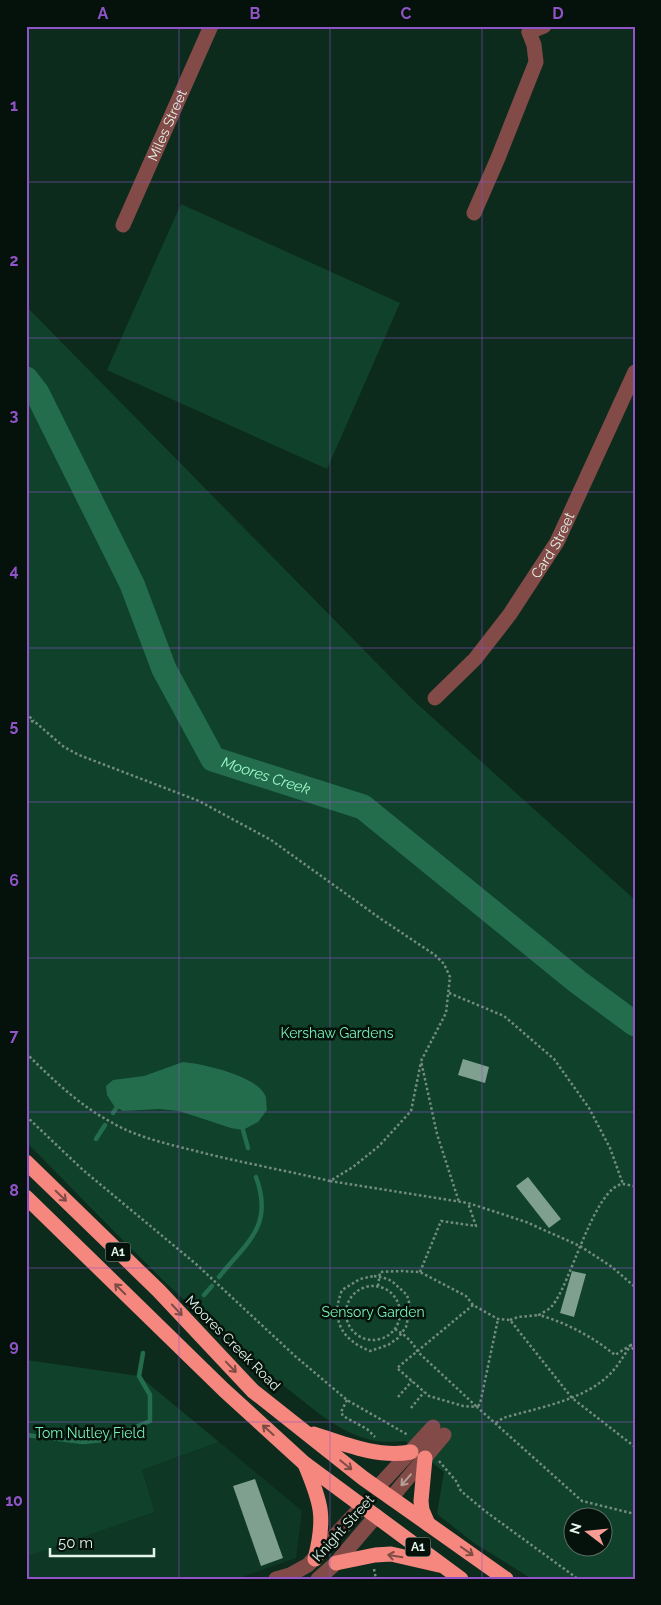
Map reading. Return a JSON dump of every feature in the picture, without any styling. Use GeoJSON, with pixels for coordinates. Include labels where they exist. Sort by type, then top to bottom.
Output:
{"type":"FeatureCollection","features":[{"type":"Feature","properties":{"kind":"highway","name":"Moores Creek Road"},"geometry":{"type":"LineString","coordinates":[[26,1162],[158,1290],[253,1391],[377,1488],[506,1579]]}},
{"type":"Feature","properties":{"kind":"highway","name":"A1"},"geometry":{"type":"LineString","coordinates":[[26,1197],[224,1390],[304,1463],[461,1579]]}},
{"type":"Feature","properties":{"kind":"highway"},"geometry":{"type":"LineString","coordinates":[[303,1430],[338,1442],[378,1452],[396,1454],[411,1452]]}},
{"type":"Feature","properties":{"kind":"highway"},"geometry":{"type":"LineString","coordinates":[[428,1524],[422,1510],[421,1501],[432,1458]]}},
{"type":"Feature","properties":{"kind":"highway"},"geometry":{"type":"LineString","coordinates":[[304,1463],[314,1486],[322,1518],[320,1542],[311,1562]]}},
{"type":"Feature","properties":{"kind":"highway"},"geometry":{"type":"LineString","coordinates":[[362,1506],[377,1488]]}},
{"type":"Feature","properties":{"kind":"highway","name":"Knight Street"},"geometry":{"type":"LineString","coordinates":[[376,1516],[391,1498]]}},
{"type":"Feature","properties":{"kind":"highway"},"geometry":{"type":"LineString","coordinates":[[336,1563],[375,1554],[391,1554],[443,1566]]}},
{"type":"Feature","properties":{"kind":"street","name":"Miles Street"},"geometry":{"type":"LineString","coordinates":[[123,225],[211,26]]}},
{"type":"Feature","properties":{"kind":"street"},"geometry":{"type":"LineString","coordinates":[[474,213],[536,62],[530,28]]}},
{"type":"Feature","properties":{"kind":"street","name":"Card Street"},"geometry":{"type":"LineString","coordinates":[[436,698],[475,659],[510,614],[558,542],[635,372]]}},
{"type":"Feature","properties":{"kind":"street"},"geometry":{"type":"LineString","coordinates":[[377,1488],[411,1452],[438,1431],[432,1458],[391,1498]]}},
{"type":"Feature","properties":{"kind":"street","name":"Knight Street"},"geometry":{"type":"LineString","coordinates":[[286,1577],[311,1562],[362,1506]]}},
{"type":"Feature","properties":{"kind":"street","name":"Knight Street"},"geometry":{"type":"LineString","coordinates":[[311,1562],[317,1579],[336,1563],[376,1516]]}},
{"type":"Feature","properties":{"kind":"path"},"geometry":{"type":"LineString","coordinates":[[26,713],[64,747],[79,755],[199,801],[271,840],[381,919],[435,955],[444,964],[450,977],[446,1013],[421,1061],[410,1112],[379,1146],[353,1167],[330,1181]]}},
{"type":"Feature","properties":{"kind":"path"},"geometry":{"type":"LineString","coordinates":[[26,720],[35,722]]}},
{"type":"Feature","properties":{"kind":"path"},"geometry":{"type":"LineString","coordinates":[[449,993],[504,1016],[554,1059],[589,1108],[610,1148],[623,1184]]}},
{"type":"Feature","properties":{"kind":"path"},"geometry":{"type":"LineString","coordinates":[[26,1053],[75,1098],[124,1129],[167,1144],[221,1158],[330,1181],[468,1203],[526,1222],[580,1246],[635,1287]]}},
{"type":"Feature","properties":{"kind":"path"},"geometry":{"type":"LineString","coordinates":[[421,1061],[437,1134],[459,1202]]}},
{"type":"Feature","properties":{"kind":"path"},"geometry":{"type":"LineString","coordinates":[[26,1116],[83,1170],[196,1264],[295,1356],[347,1400],[408,1435]]}},
{"type":"Feature","properties":{"kind":"path"},"geometry":{"type":"LineString","coordinates":[[539,1315],[552,1307],[562,1291],[580,1246],[607,1194],[623,1184],[635,1186]]}},
{"type":"Feature","properties":{"kind":"path"},"geometry":{"type":"LineString","coordinates":[[420,1272],[441,1221],[476,1226],[468,1203]]}},
{"type":"Feature","properties":{"kind":"path"},"geometry":{"type":"LineString","coordinates":[[378,1286],[380,1272],[401,1270],[420,1272],[466,1296],[473,1305],[498,1319],[510,1320],[518,1317],[539,1315],[559,1320],[615,1356],[635,1343]]}},
{"type":"Feature","properties":{"kind":"path"},"geometry":{"type":"LineString","coordinates":[[379,1277],[394,1283],[408,1297],[408,1321],[402,1334],[388,1345],[370,1351],[352,1342],[341,1328],[337,1310],[342,1290],[360,1279],[379,1277]]}},
{"type":"Feature","properties":{"kind":"path"},"geometry":{"type":"LineString","coordinates":[[378,1286],[391,1292],[400,1306],[400,1315],[395,1329],[387,1337],[370,1340],[354,1332],[349,1325],[347,1308],[355,1293],[362,1288],[378,1286]]}},
{"type":"Feature","properties":{"kind":"path"},"geometry":{"type":"LineString","coordinates":[[473,1305],[397,1368],[429,1396],[462,1406],[477,1407]]}},
{"type":"Feature","properties":{"kind":"path"},"geometry":{"type":"LineString","coordinates":[[477,1407],[480,1404],[498,1319]]}},
{"type":"Feature","properties":{"kind":"path"},"geometry":{"type":"LineString","coordinates":[[510,1320],[572,1398],[635,1447]]}},
{"type":"Feature","properties":{"kind":"path"},"geometry":{"type":"LineString","coordinates":[[341,1328],[349,1325]]}},
{"type":"Feature","properties":{"kind":"path"},"geometry":{"type":"LineString","coordinates":[[395,1329],[414,1344],[418,1352],[477,1407],[582,1501],[635,1514]]}},
{"type":"Feature","properties":{"kind":"path"},"geometry":{"type":"LineString","coordinates":[[631,1345],[635,1353]]}},
{"type":"Feature","properties":{"kind":"path"},"geometry":{"type":"LineString","coordinates":[[496,1423],[503,1418],[572,1398],[597,1385],[611,1374],[631,1345]]}},
{"type":"Feature","properties":{"kind":"path"},"geometry":{"type":"LineString","coordinates":[[398,1397],[412,1381]]}},
{"type":"Feature","properties":{"kind":"path"},"geometry":{"type":"LineString","coordinates":[[411,1408],[424,1392]]}},
{"type":"Feature","properties":{"kind":"path"},"geometry":{"type":"LineString","coordinates":[[347,1400],[341,1412],[343,1416],[367,1429],[379,1444]]}},
{"type":"Feature","properties":{"kind":"path"},"geometry":{"type":"LineString","coordinates":[[432,1458],[456,1481],[461,1491],[485,1511],[578,1579]]}},
{"type":"Feature","properties":{"kind":"shaded area"},"geometry":{"type":"Polygon","coordinates":[[[183,1062],[215,1068],[240,1076],[251,1082],[265,1095],[267,1110],[258,1122],[243,1130],[179,1111],[159,1109],[123,1111],[114,1106],[107,1095],[106,1086],[113,1080],[144,1076],[183,1062]]]}},
{"type":"Feature","properties":{"kind":"shaded area"},"geometry":{"type":"Polygon","coordinates":[[[219,1442],[302,1511],[296,1558],[236,1579],[26,1579],[26,1557],[155,1512],[142,1470],[219,1442]]]}},
{"type":"Feature","properties":{"kind":"green space"},"geometry":{"type":"Polygon","coordinates":[[[181,204],[400,303],[327,469],[107,370],[181,204]]]}},
{"type":"Feature","properties":{"kind":"green space","name":"Kershaw Gardens"},"geometry":{"type":"Polygon","coordinates":[[[26,306],[414,701],[635,900],[635,1579],[532,1579],[474,1543],[437,1514],[444,1472],[405,1441],[369,1440],[343,1429],[324,1417],[219,1332],[121,1238],[26,1142],[26,306]]]}},
{"type":"Feature","properties":{"kind":"green space","name":"Tom Nutley Field"},"geometry":{"type":"Polygon","coordinates":[[[26,1360],[139,1376],[219,1442],[142,1470],[155,1512],[26,1557],[26,1360]]]}},
{"type":"Feature","properties":{"kind":"building"},"geometry":{"type":"Polygon","coordinates":[[[463,1059],[489,1067],[485,1083],[458,1075],[463,1059]]]}},
{"type":"Feature","properties":{"kind":"building"},"geometry":{"type":"Polygon","coordinates":[[[528,1177],[561,1219],[549,1228],[516,1186],[528,1177]]]}},
{"type":"Feature","properties":{"kind":"building"},"geometry":{"type":"Polygon","coordinates":[[[572,1271],[586,1274],[574,1317],[560,1313],[572,1271]]]}},
{"type":"Feature","properties":{"kind":"building"},"geometry":{"type":"Polygon","coordinates":[[[255,1479],[283,1558],[261,1566],[233,1486],[255,1479]]]}},
{"type":"Feature","properties":{"kind":"waterway","name":"Moores Creek"},"geometry":{"type":"LineString","coordinates":[[26,379],[37,393],[132,584],[164,669],[213,759],[363,807],[578,982],[635,1024]]}},
{"type":"Feature","properties":{"kind":"waterway"},"geometry":{"type":"LineString","coordinates":[[113,1113],[117,1107]]}},
{"type":"Feature","properties":{"kind":"waterway"},"geometry":{"type":"LineString","coordinates":[[96,1139],[105,1125]]}},
{"type":"Feature","properties":{"kind":"waterway"},"geometry":{"type":"LineString","coordinates":[[243,1130],[248,1148]]}},
{"type":"Feature","properties":{"kind":"waterway"},"geometry":{"type":"LineString","coordinates":[[219,1277],[248,1243],[260,1221],[262,1208],[261,1194],[256,1177]]}},
{"type":"Feature","properties":{"kind":"waterway"},"geometry":{"type":"LineString","coordinates":[[204,1295],[212,1286]]}},
{"type":"Feature","properties":{"kind":"waterway"},"geometry":{"type":"LineString","coordinates":[[26,1435],[83,1442],[104,1440],[150,1421],[150,1395],[139,1376],[143,1353]]}},
{"type":"Feature","properties":{"kind":"park label","name":"Sensory Garden"},"geometry":{"type":"Point","coordinates":[373,1312]}}]}
